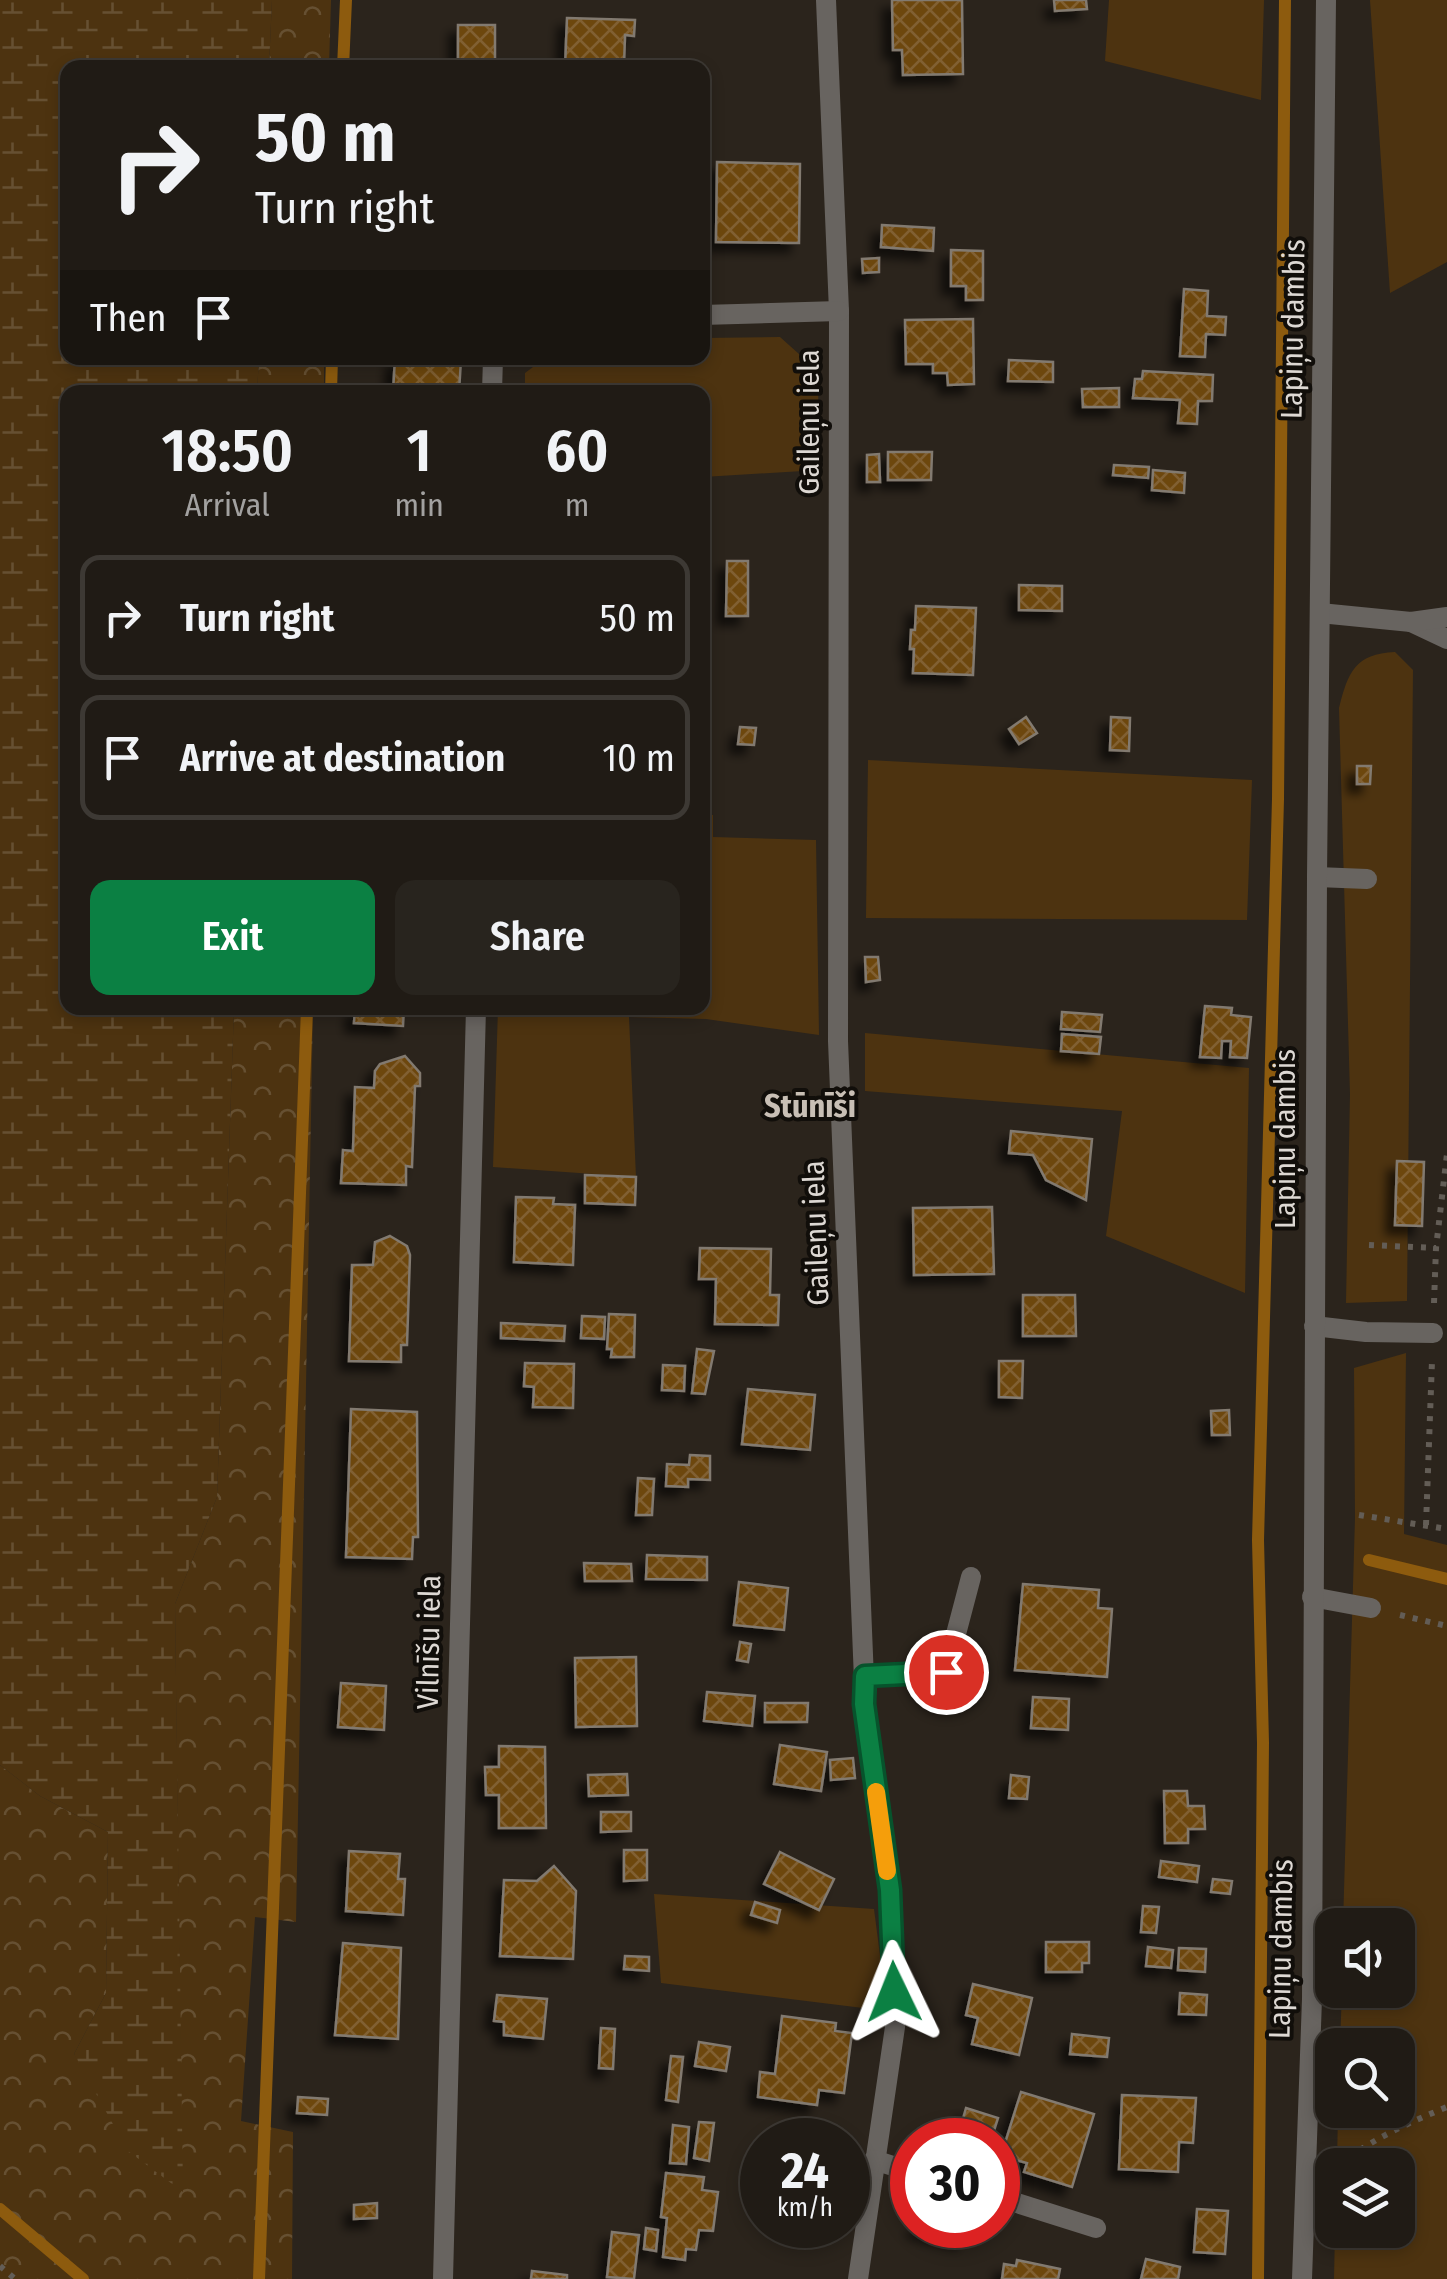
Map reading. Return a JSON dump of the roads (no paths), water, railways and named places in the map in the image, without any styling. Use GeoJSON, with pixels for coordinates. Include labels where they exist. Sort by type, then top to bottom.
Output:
{"type":"FeatureCollection","features":[{"type":"Feature","properties":{"kind":"street","name":"Gaileņu iela"},"geometry":{"type":"LineString","coordinates":[[826,0],[839,310],[838,1041],[864,1704],[890,1890],[895,2027],[858,2279]]}},
{"type":"Feature","properties":{"kind":"street","name":"Lapiņu dambis"},"geometry":{"type":"LineString","coordinates":[[1302,2279],[1312,1999],[1326,0]]}},
{"type":"Feature","properties":{"kind":"street"},"geometry":{"type":"LineString","coordinates":[[710,315],[839,310]]}},
{"type":"Feature","properties":{"kind":"street"},"geometry":{"type":"LineString","coordinates":[[1320,613],[1411,622],[1447,618]]}},
{"type":"Feature","properties":{"kind":"street"},"geometry":{"type":"LineString","coordinates":[[1411,622],[1447,639]]}},
{"type":"Feature","properties":{"kind":"street"},"geometry":{"type":"LineString","coordinates":[[1317,877],[1367,879]]}},
{"type":"Feature","properties":{"kind":"street","name":"Vilnīšu iela"},"geometry":{"type":"LineString","coordinates":[[443,2279],[476,1015]]}},
{"type":"Feature","properties":{"kind":"street"},"geometry":{"type":"LineString","coordinates":[[1314,1326],[1433,1333]]}},
{"type":"Feature","properties":{"kind":"street"},"geometry":{"type":"LineString","coordinates":[[865,1676],[946,1672],[971,1578]]}},
{"type":"Feature","properties":{"kind":"street"},"geometry":{"type":"LineString","coordinates":[[1312,1597],[1371,1608]]}},
{"type":"Feature","properties":{"kind":"street"},"geometry":{"type":"LineString","coordinates":[[874,2160],[890,2165]]}},
{"type":"Feature","properties":{"kind":"street"},"geometry":{"type":"LineString","coordinates":[[1020,2205],[1096,2228]]}},
{"type":"Feature","properties":{"kind":"waterway"},"geometry":{"type":"LineString","coordinates":[[343,60],[346,0]]}},
{"type":"Feature","properties":{"kind":"waterway"},"geometry":{"type":"LineString","coordinates":[[1258,2279],[1263,1743],[1258,1540],[1278,799],[1285,0]]}},
{"type":"Feature","properties":{"kind":"waterway"},"geometry":{"type":"LineString","coordinates":[[331,385],[332,365]]}},
{"type":"Feature","properties":{"kind":"waterway"},"geometry":{"type":"LineString","coordinates":[[259,2279],[307,1015]]}},
{"type":"Feature","properties":{"kind":"waterway"},"geometry":{"type":"LineString","coordinates":[[1369,1560],[1447,1579]]}},
{"type":"Feature","properties":{"kind":"waterway"},"geometry":{"type":"LineString","coordinates":[[0,2209],[83,2279]]}},
{"type":"Feature","properties":{"kind":"district","name":"Stūnīši"},"geometry":{"type":"Point","coordinates":[810,1106]}}]}
